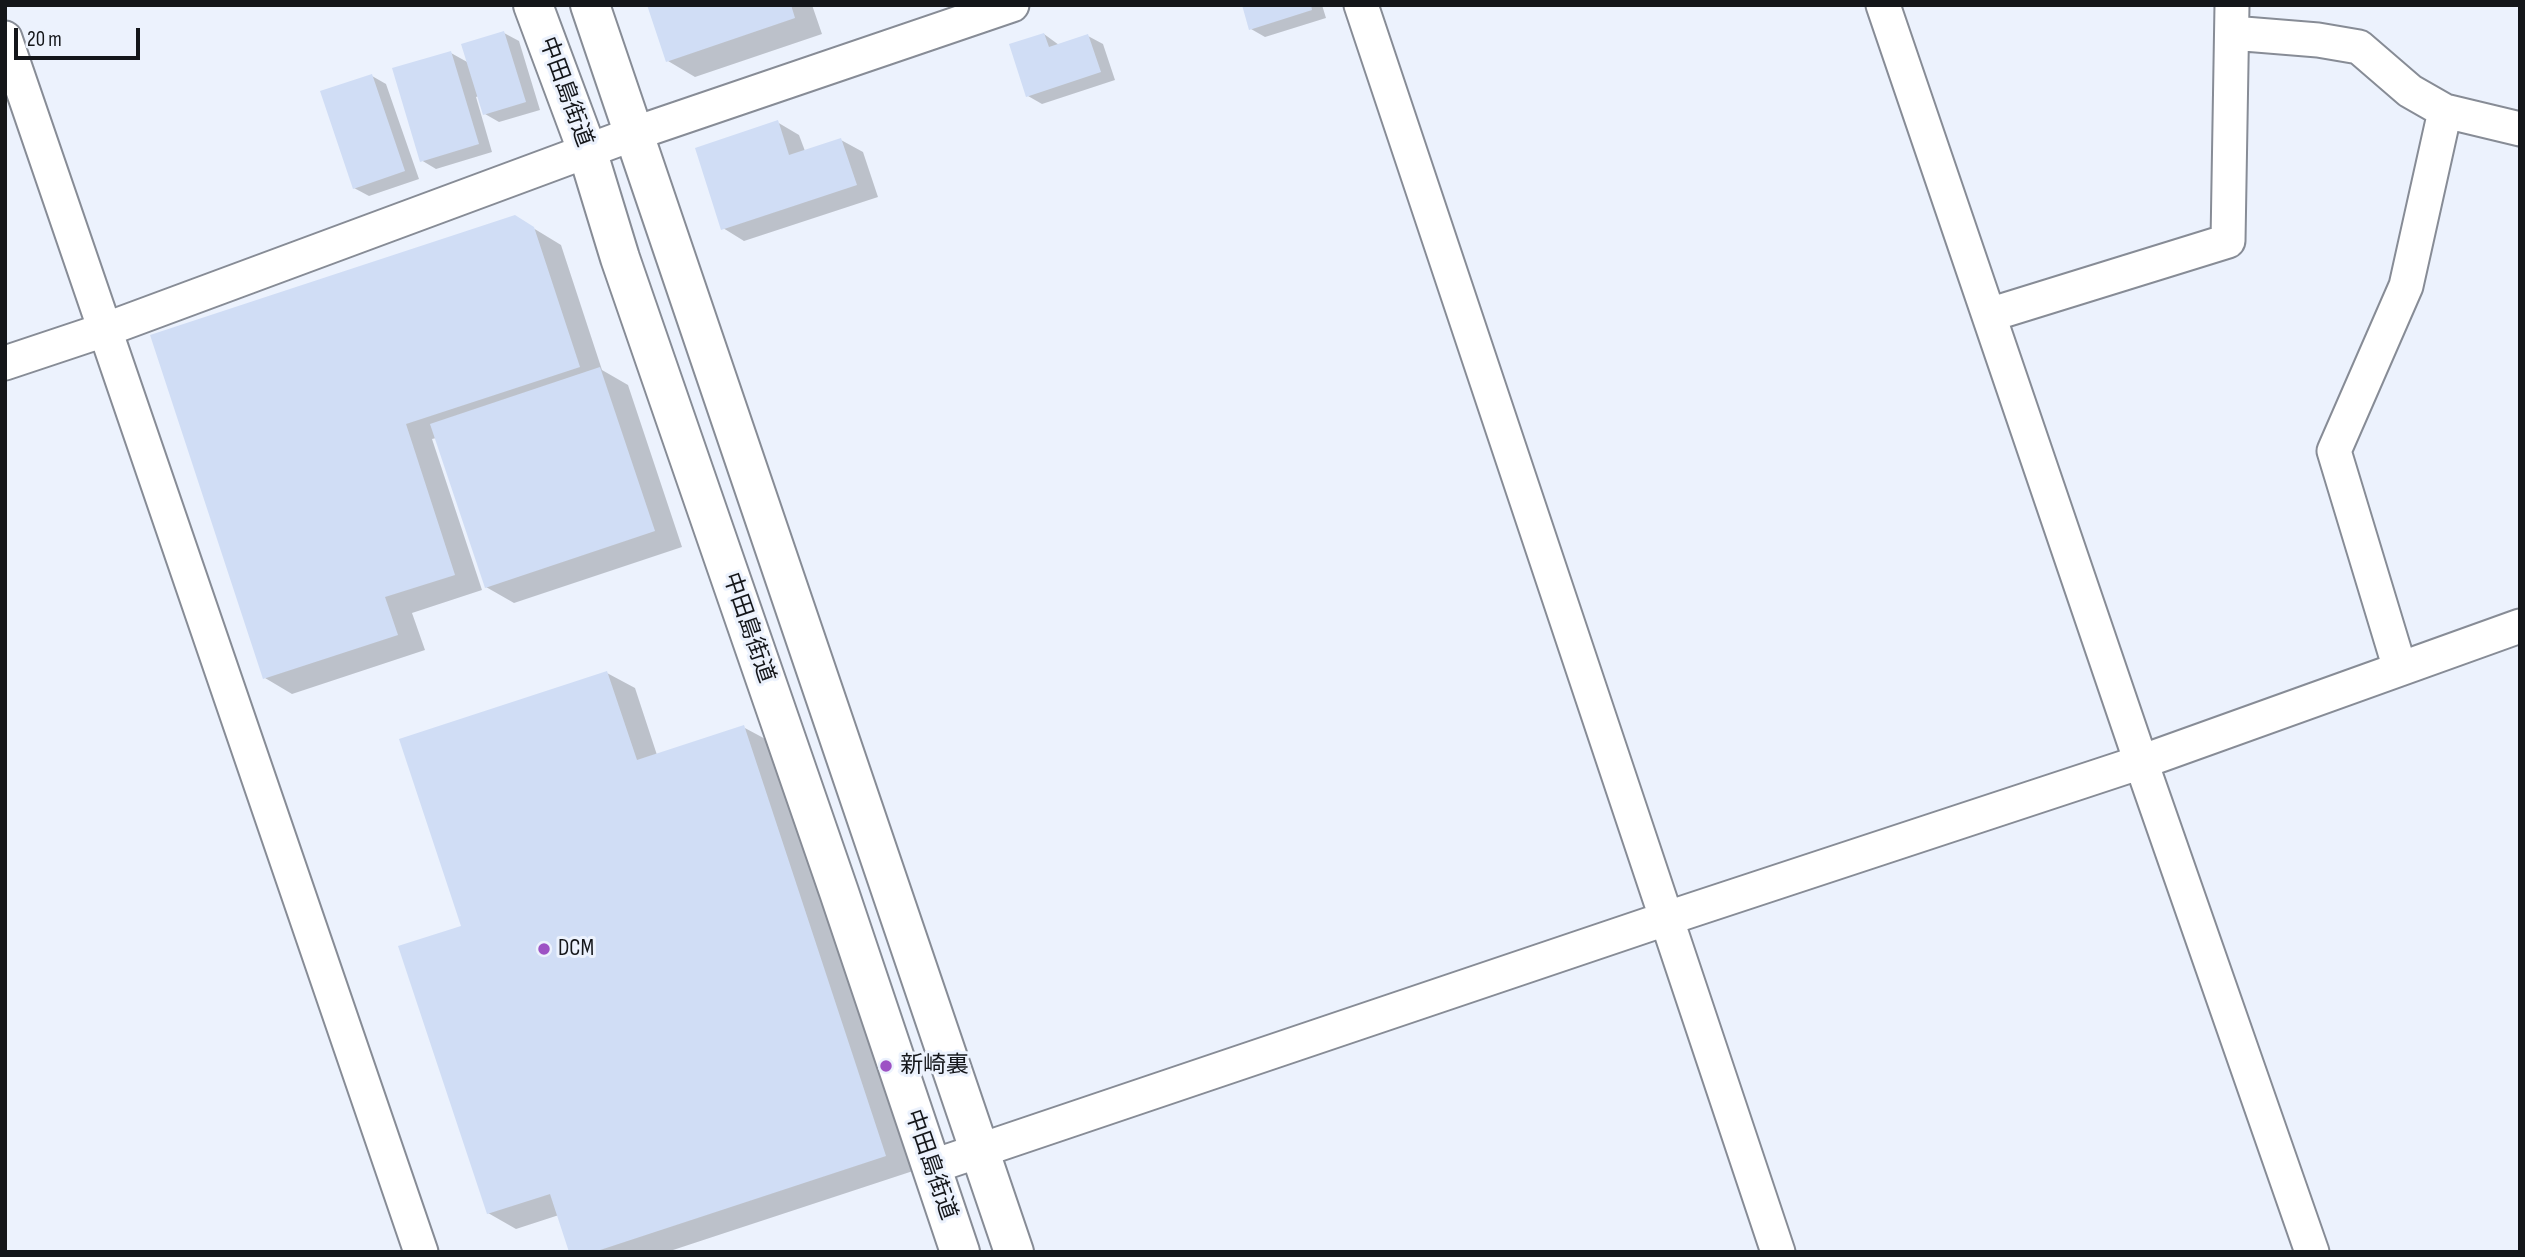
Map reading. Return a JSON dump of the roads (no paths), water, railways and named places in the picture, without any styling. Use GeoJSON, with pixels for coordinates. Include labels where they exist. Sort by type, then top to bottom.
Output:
{"type":"FeatureCollection","features":[{"type":"Feature","properties":{"kind":"street","name":"中田島街道"},"geometry":{"type":"LineString","coordinates":[[533,5],[586,150],[620,258],[960,1252]]}},
{"type":"Feature","properties":{"kind":"street"},"geometry":{"type":"LineString","coordinates":[[590,5],[1014,1252]]}},
{"type":"Feature","properties":{"kind":"street"},"geometry":{"type":"LineString","coordinates":[[5,363],[107,329],[586,150],[1012,5]]}},
{"type":"Feature","properties":{"kind":"street"},"geometry":{"type":"LineString","coordinates":[[1361,5],[1778,1252]]}},
{"type":"Feature","properties":{"kind":"street"},"geometry":{"type":"LineString","coordinates":[[1883,5],[2141,762],[2312,1252]]}},
{"type":"Feature","properties":{"kind":"street"},"geometry":{"type":"LineString","coordinates":[[1989,315],[2228,241],[2232,19],[2359,47],[2410,91],[2445,111],[2520,129]]}},
{"type":"Feature","properties":{"kind":"street"},"geometry":{"type":"LineString","coordinates":[[5,38],[107,329],[421,1252]]}},
{"type":"Feature","properties":{"kind":"street"},"geometry":{"type":"LineString","coordinates":[[2400,669],[2334,451],[2406,286],[2445,111]]}},
{"type":"Feature","properties":{"kind":"street"},"geometry":{"type":"LineString","coordinates":[[931,1167],[1668,918],[2141,762],[2520,626]]}},
{"type":"Feature","properties":{"kind":"place","name":"DCM"},"geometry":{"type":"Point","coordinates":[544,949]}},
{"type":"Feature","properties":{"kind":"place","name":"新崎裏"},"geometry":{"type":"Point","coordinates":[886,1066]}}]}
